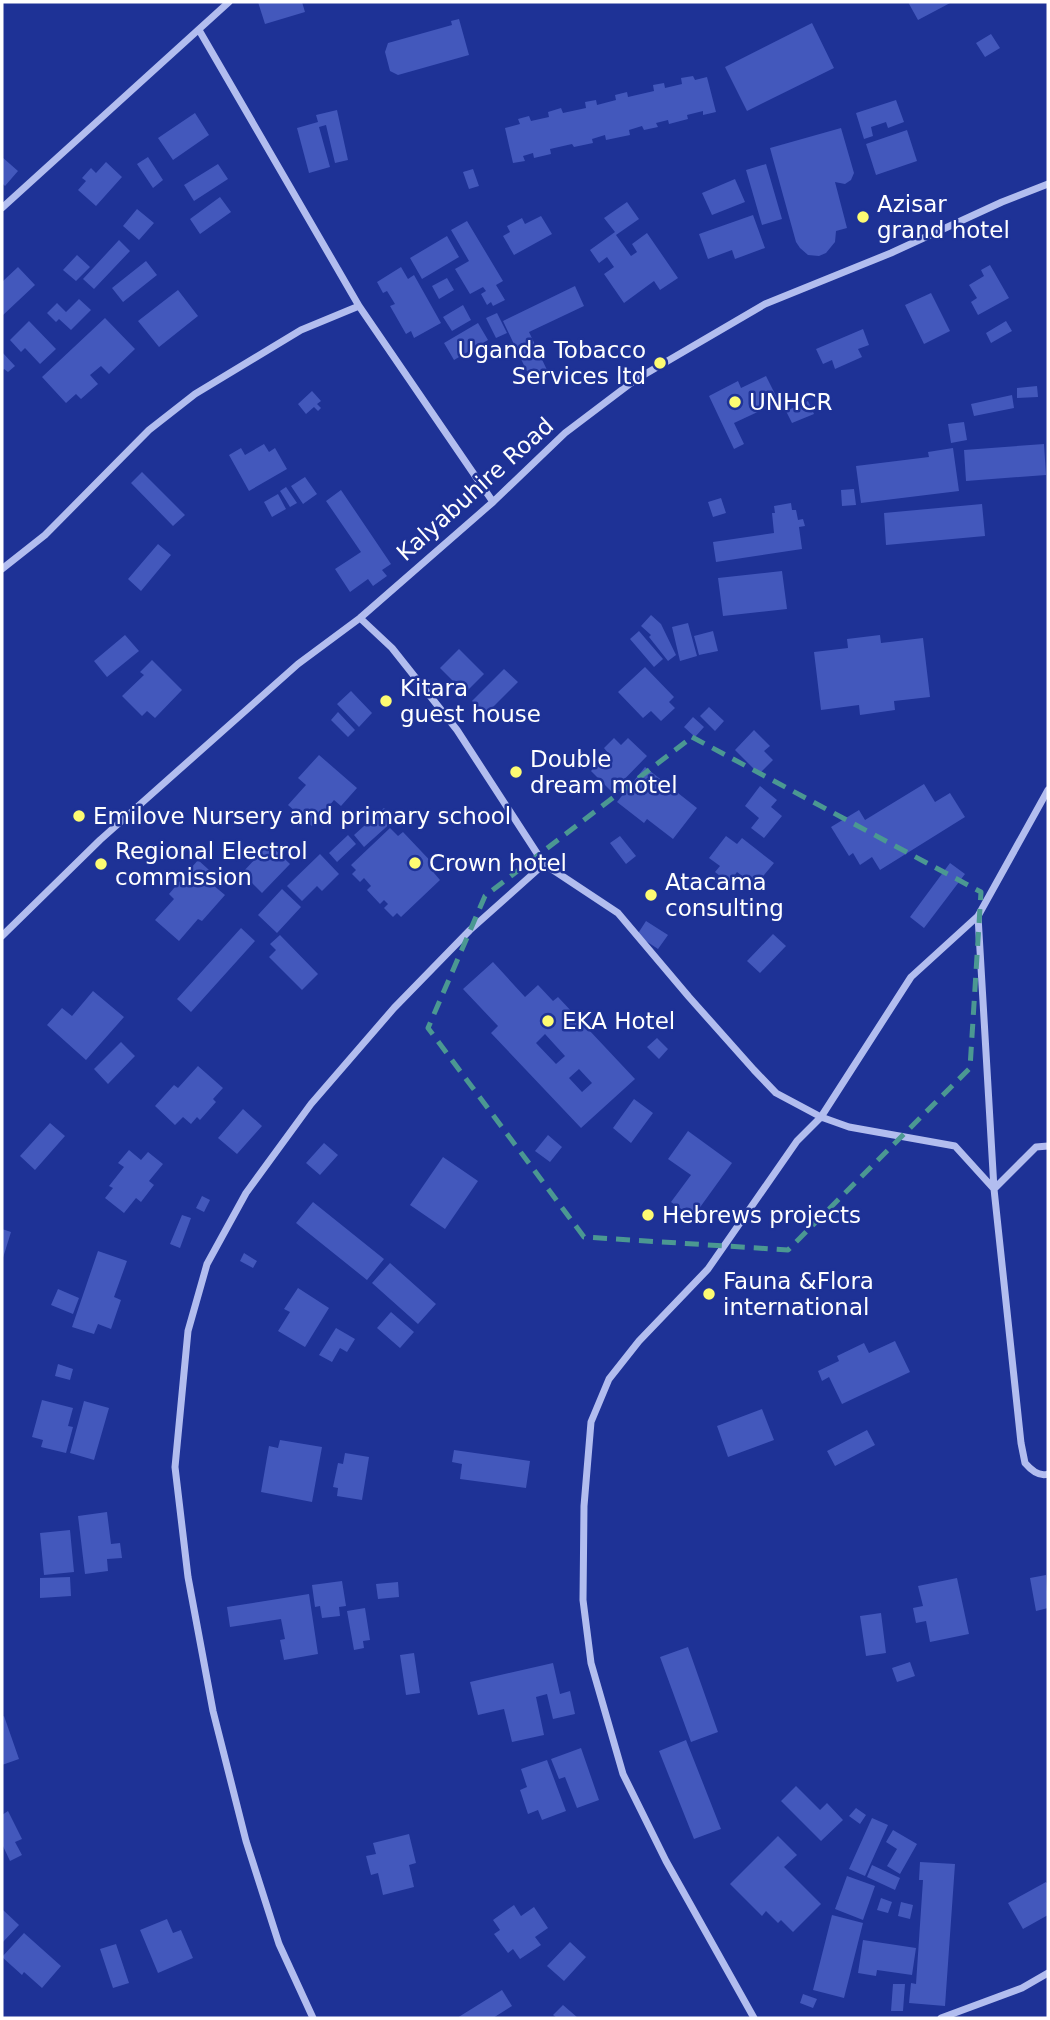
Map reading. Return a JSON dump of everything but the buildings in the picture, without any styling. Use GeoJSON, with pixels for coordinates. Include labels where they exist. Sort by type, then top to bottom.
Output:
{"type":"FeatureCollection","features":[{"type":"Feature","properties":{"kind":"street"},"geometry":{"type":"LineString","coordinates":[[2,208],[229,2]]}},
{"type":"Feature","properties":{"kind":"street"},"geometry":{"type":"LineString","coordinates":[[200,30],[359,306],[493,502]]}},
{"type":"Feature","properties":{"kind":"street","name":"Kalyabuhire Road"},"geometry":{"type":"LineString","coordinates":[[2,936],[100,840],[298,664],[360,618],[493,502],[565,433],[635,380],[765,304],[891,253],[1048,184]]}},
{"type":"Feature","properties":{"kind":"street"},"geometry":{"type":"LineString","coordinates":[[2,569],[45,535],[149,430],[195,394],[301,330],[359,306]]}},
{"type":"Feature","properties":{"kind":"street"},"geometry":{"type":"LineString","coordinates":[[360,618],[392,648],[457,730],[544,864],[618,913],[776,1093],[821,1117],[849,1127],[955,1146],[994,1189]]}},
{"type":"Feature","properties":{"kind":"street"},"geometry":{"type":"LineString","coordinates":[[754,2018],[666,1861],[623,1774],[591,1663],[583,1600],[590,1422],[609,1379],[639,1341],[708,1269],[797,1141],[821,1117],[911,977],[978,916],[1048,790]]}},
{"type":"Feature","properties":{"kind":"street"},"geometry":{"type":"LineString","coordinates":[[313,2018],[279,1944],[246,1841],[213,1712],[188,1577],[175,1467],[188,1331],[207,1264],[246,1193],[311,1104],[394,1008],[470,930],[544,864]]}},
{"type":"Feature","properties":{"kind":"street"},"geometry":{"type":"LineString","coordinates":[[978,916],[994,1189],[1020,1443],[1025,1464],[1039,1474],[1048,1474]]}},
{"type":"Feature","properties":{"kind":"street"},"geometry":{"type":"LineString","coordinates":[[994,1189],[1036,1147],[1048,1146]]}},
{"type":"Feature","properties":{"kind":"street"},"geometry":{"type":"LineString","coordinates":[[941,2018],[1022,1988],[1048,1973]]}},
{"type":"Feature","properties":{"kind":"highlighted area"},"geometry":{"type":"Polygon","coordinates":[[[692,737],[981,892],[970,1068],[788,1250],[584,1237],[428,1028],[485,896],[692,737]]]}},
{"type":"Feature","properties":{"kind":"place","name":"Azisar grand hotel"},"geometry":{"type":"Point","coordinates":[863,217]}},
{"type":"Feature","properties":{"kind":"place","name":"Uganda Tobacco Services ltd"},"geometry":{"type":"Point","coordinates":[660,363]}},
{"type":"Feature","properties":{"kind":"place","name":"UNHCR"},"geometry":{"type":"Point","coordinates":[735,402]}},
{"type":"Feature","properties":{"kind":"place","name":"Kitara guest house"},"geometry":{"type":"Point","coordinates":[386,701]}},
{"type":"Feature","properties":{"kind":"place","name":"Double dream motel"},"geometry":{"type":"Point","coordinates":[516,772]}},
{"type":"Feature","properties":{"kind":"place","name":"Emilove Nursery and primary school"},"geometry":{"type":"Point","coordinates":[79,816]}},
{"type":"Feature","properties":{"kind":"place","name":"Crown hotel"},"geometry":{"type":"Point","coordinates":[415,863]}},
{"type":"Feature","properties":{"kind":"place","name":"Regional Electrol commission"},"geometry":{"type":"Point","coordinates":[101,864]}},
{"type":"Feature","properties":{"kind":"place","name":"Atacama consulting"},"geometry":{"type":"Point","coordinates":[651,895]}},
{"type":"Feature","properties":{"kind":"place","name":"EKA Hotel"},"geometry":{"type":"Point","coordinates":[548,1021]}},
{"type":"Feature","properties":{"kind":"place","name":"Hebrews projects"},"geometry":{"type":"Point","coordinates":[648,1215]}},
{"type":"Feature","properties":{"kind":"place","name":"Fauna &Flora international"},"geometry":{"type":"Point","coordinates":[709,1294]}}]}
